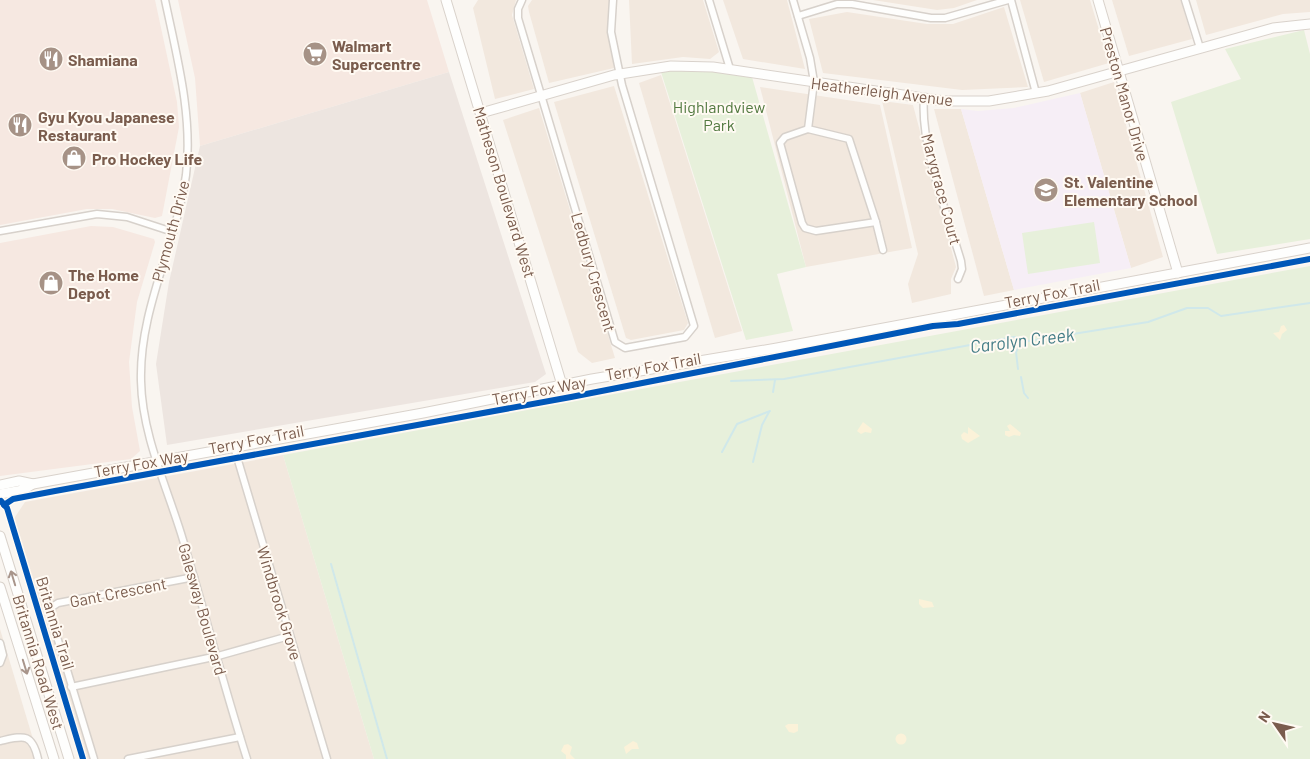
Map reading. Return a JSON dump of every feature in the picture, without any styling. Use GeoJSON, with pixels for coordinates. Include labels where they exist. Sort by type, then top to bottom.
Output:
{"type":"FeatureCollection","features":[{"type":"Feature","properties":{"kind":"street","name":"Plymouth Drive"},"geometry":{"type":"LineString","coordinates":[[157,460],[145,412],[141,381],[146,324],[173,232],[185,176],[187,128],[185,102],[165,0]]}},
{"type":"Feature","properties":{"kind":"street","name":"Matheson Boulevard West"},"geometry":{"type":"LineString","coordinates":[[446,0],[562,385]]}},
{"type":"Feature","properties":{"kind":"street"},"geometry":{"type":"LineString","coordinates":[[522,0],[518,9],[518,18],[542,96]]}},
{"type":"Feature","properties":{"kind":"street"},"geometry":{"type":"LineString","coordinates":[[613,0],[611,32],[619,74]]}},
{"type":"Feature","properties":{"kind":"street"},"geometry":{"type":"LineString","coordinates":[[709,0],[730,69]]}},
{"type":"Feature","properties":{"kind":"street"},"geometry":{"type":"LineString","coordinates":[[793,0],[810,58],[814,82],[808,129]]}},
{"type":"Feature","properties":{"kind":"street"},"geometry":{"type":"LineString","coordinates":[[798,16],[814,10],[844,4],[931,18],[945,18],[1010,0],[1036,93]]}},
{"type":"Feature","properties":{"kind":"street","name":"Preston Manor Drive"},"geometry":{"type":"LineString","coordinates":[[1098,0],[1178,273]]}},
{"type":"Feature","properties":{"kind":"street"},"geometry":{"type":"LineString","coordinates":[[1186,0],[1200,48]]}},
{"type":"Feature","properties":{"kind":"street","name":"Heatherleigh Avenue"},"geometry":{"type":"LineString","coordinates":[[481,113],[619,74],[671,66],[730,69],[944,101],[989,101],[1036,93],[1273,28],[1310,24]]}},
{"type":"Feature","properties":{"kind":"street","name":"Ledbury Crescent"},"geometry":{"type":"LineString","coordinates":[[542,96],[615,342],[625,348],[685,337],[689,335],[694,324],[619,74]]}},
{"type":"Feature","properties":{"kind":"street","name":"Marygrace Court"},"geometry":{"type":"LineString","coordinates":[[924,98],[922,116],[929,153],[961,260],[962,269],[958,279]]}},
{"type":"Feature","properties":{"kind":"street"},"geometry":{"type":"LineString","coordinates":[[876,222],[816,231],[805,228],[780,143],[785,137],[808,129],[849,139],[876,222],[883,250]]}},
{"type":"Feature","properties":{"kind":"street"},"geometry":{"type":"LineString","coordinates":[[0,231],[97,214],[127,217],[173,232]]}},
{"type":"Feature","properties":{"kind":"street","name":"Terry Fox Way"},"geometry":{"type":"LineString","coordinates":[[0,494],[23,490],[33,484],[157,460],[562,385],[785,347],[1310,248]]}},
{"type":"Feature","properties":{"kind":"street","name":"Windbrook Grove"},"geometry":{"type":"LineString","coordinates":[[234,447],[327,759]]}},
{"type":"Feature","properties":{"kind":"street","name":"Galesway Boulevard"},"geometry":{"type":"LineString","coordinates":[[157,460],[218,656],[247,759]]}},
{"type":"Feature","properties":{"kind":"street","name":"Terry Fox Way"},"geometry":{"type":"LineString","coordinates":[[0,485],[19,481],[33,484]]}},
{"type":"Feature","properties":{"kind":"street","name":"Britannia Road West"},"geometry":{"type":"LineString","coordinates":[[0,536],[69,759]]}},
{"type":"Feature","properties":{"kind":"street","name":"Gant Crescent"},"geometry":{"type":"LineString","coordinates":[[94,759],[50,617],[54,605],[194,577]]}},
{"type":"Feature","properties":{"kind":"street","name":"Britannia Road West"},"geometry":{"type":"LineString","coordinates":[[0,587],[54,759]]}},
{"type":"Feature","properties":{"kind":"street"},"geometry":{"type":"LineString","coordinates":[[71,687],[218,656],[289,636]]}},
{"type":"Feature","properties":{"kind":"street"},"geometry":{"type":"LineString","coordinates":[[0,643],[3,655],[0,663]]}},
{"type":"Feature","properties":{"kind":"street"},"geometry":{"type":"LineString","coordinates":[[0,741],[21,737],[28,738],[35,745],[38,759]]}},
{"type":"Feature","properties":{"kind":"street"},"geometry":{"type":"LineString","coordinates":[[128,759],[240,737]]}},
{"type":"Feature","properties":{"kind":"shaded area"},"geometry":{"type":"Polygon","coordinates":[[[0,0],[155,0],[177,102],[179,127],[162,216],[155,218],[112,209],[87,209],[0,225],[0,0]]]}},
{"type":"Feature","properties":{"kind":"shaded area"},"geometry":{"type":"Polygon","coordinates":[[[178,0],[427,0],[449,72],[200,146],[195,78],[178,0]]]}},
{"type":"Feature","properties":{"kind":"shaded area"},"geometry":{"type":"Polygon","coordinates":[[[478,0],[516,0],[512,15],[534,89],[495,99],[473,8],[478,0]]]}},
{"type":"Feature","properties":{"kind":"shaded area"},"geometry":{"type":"Polygon","coordinates":[[[532,0],[610,0],[610,42],[614,68],[549,83],[529,12],[528,6],[532,0]]]}},
{"type":"Feature","properties":{"kind":"shaded area"},"geometry":{"type":"Polygon","coordinates":[[[629,0],[703,0],[719,52],[710,59],[683,57],[632,64],[629,0]]]}},
{"type":"Feature","properties":{"kind":"shaded area"},"geometry":{"type":"Polygon","coordinates":[[[723,0],[787,0],[805,69],[743,59],[723,0]]]}},
{"type":"Feature","properties":{"kind":"shaded area"},"geometry":{"type":"Polygon","coordinates":[[[873,0],[977,0],[954,8],[937,10],[873,0]]]}},
{"type":"Feature","properties":{"kind":"shaded area"},"geometry":{"type":"Polygon","coordinates":[[[1020,0],[1090,0],[1109,63],[1044,82],[1020,0]]]}},
{"type":"Feature","properties":{"kind":"shaded area"},"geometry":{"type":"Polygon","coordinates":[[[1112,0],[1181,0],[1192,39],[1129,56],[1112,0]]]}},
{"type":"Feature","properties":{"kind":"shaded area"},"geometry":{"type":"Polygon","coordinates":[[[1196,0],[1310,0],[1310,12],[1283,14],[1206,35],[1196,0]]]}},
{"type":"Feature","properties":{"kind":"shaded area"},"geometry":{"type":"Polygon","coordinates":[[[1004,7],[1028,87],[962,90],[823,73],[809,19],[847,12],[927,24],[953,24],[1004,7]]]}},
{"type":"Feature","properties":{"kind":"shaded area"},"geometry":{"type":"Polygon","coordinates":[[[449,72],[546,374],[535,382],[167,445],[156,364],[169,282],[200,146],[449,72]]]}},
{"type":"Feature","properties":{"kind":"shaded area"},"geometry":{"type":"Polygon","coordinates":[[[661,75],[742,331],[715,338],[639,83],[661,75]]]}},
{"type":"Feature","properties":{"kind":"shaded area"},"geometry":{"type":"Polygon","coordinates":[[[1114,82],[1163,257],[1131,268],[1080,93],[1114,82]]]}},
{"type":"Feature","properties":{"kind":"shaded area"},"geometry":{"type":"Polygon","coordinates":[[[614,86],[688,323],[684,330],[631,340],[626,338],[554,102],[614,86]]]}},
{"type":"Feature","properties":{"kind":"shaded area"},"geometry":{"type":"Polygon","coordinates":[[[760,87],[880,105],[912,248],[806,267],[760,87]]]}},
{"type":"Feature","properties":{"kind":"shaded area","name":"St. Valentine Elementary School"},"geometry":{"type":"Polygon","coordinates":[[[1080,93],[1131,268],[1014,290],[961,109],[978,111],[1014,108],[1080,93]]]}},
{"type":"Feature","properties":{"kind":"shaded area"},"geometry":{"type":"Polygon","coordinates":[[[882,101],[913,105],[956,267],[951,279],[951,294],[912,303],[908,284],[918,254],[882,101]]]}},
{"type":"Feature","properties":{"kind":"shaded area"},"geometry":{"type":"Polygon","coordinates":[[[539,108],[615,358],[592,363],[578,352],[503,120],[539,108]]]}},
{"type":"Feature","properties":{"kind":"shaded area"},"geometry":{"type":"Polygon","coordinates":[[[934,109],[961,109],[1014,290],[984,296],[934,109]]]}},
{"type":"Feature","properties":{"kind":"shaded area"},"geometry":{"type":"Polygon","coordinates":[[[91,226],[113,227],[154,239],[155,242],[137,302],[129,362],[132,407],[140,451],[131,459],[0,476],[0,243],[91,226]]]}},
{"type":"Feature","properties":{"kind":"shaded area"},"geometry":{"type":"Polygon","coordinates":[[[283,455],[374,759],[85,759],[13,520],[25,502],[283,455]]]}},
{"type":"Feature","properties":{"kind":"shaded area"},"geometry":{"type":"Polygon","coordinates":[[[0,629],[39,759],[0,759],[0,629]]]}},
{"type":"Feature","properties":{"kind":"green space"},"geometry":{"type":"Polygon","coordinates":[[[1304,30],[1310,54],[1310,239],[1217,254],[1171,102],[1241,79],[1225,49],[1304,30]]]}},
{"type":"Feature","properties":{"kind":"green space","name":"Highlandview Park"},"geometry":{"type":"Polygon","coordinates":[[[712,71],[752,77],[806,267],[777,274],[793,331],[746,340],[661,72],[712,71]]]}},
{"type":"Feature","properties":{"kind":"green space"},"geometry":{"type":"Polygon","coordinates":[[[1094,222],[1100,263],[1028,274],[1022,233],[1094,222]]]}},
{"type":"Feature","properties":{"kind":"green space"},"geometry":{"type":"Polygon","coordinates":[[[1310,266],[1310,759],[374,759],[283,455],[1310,266]]]}},
{"type":"Feature","properties":{"kind":"sand"},"geometry":{"type":"Polygon","coordinates":[[[1284,325],[1287,330],[1282,334],[1280,340],[1273,333],[1279,332],[1281,326],[1284,325]]]}},
{"type":"Feature","properties":{"kind":"sand"},"geometry":{"type":"Polygon","coordinates":[[[863,422],[872,429],[871,433],[865,432],[861,434],[857,431],[863,422]]]}},
{"type":"Feature","properties":{"kind":"sand"},"geometry":{"type":"Polygon","coordinates":[[[1010,424],[1021,433],[1020,436],[1014,435],[1009,437],[1005,435],[1005,431],[1010,431],[1007,426],[1010,424]]]}},
{"type":"Feature","properties":{"kind":"sand"},"geometry":{"type":"Polygon","coordinates":[[[968,427],[980,436],[968,443],[962,439],[961,435],[964,432],[968,434],[968,427]]]}},
{"type":"Feature","properties":{"kind":"sand"},"geometry":{"type":"Polygon","coordinates":[[[919,599],[932,602],[934,607],[923,608],[919,604],[919,599]]]}},
{"type":"Feature","properties":{"kind":"sand"},"geometry":{"type":"Polygon","coordinates":[[[788,724],[798,724],[798,731],[794,733],[789,732],[785,726],[788,724]]]}},
{"type":"Feature","properties":{"kind":"sand"},"geometry":{"type":"Polygon","coordinates":[[[899,734],[903,734],[906,739],[905,743],[899,744],[896,741],[896,737],[899,734]]]}},
{"type":"Feature","properties":{"kind":"sand"},"geometry":{"type":"Polygon","coordinates":[[[633,741],[637,743],[639,749],[632,749],[626,754],[624,747],[633,741]]]}},
{"type":"Feature","properties":{"kind":"sand"},"geometry":{"type":"Polygon","coordinates":[[[568,744],[572,747],[570,754],[575,759],[566,759],[566,755],[561,751],[564,745],[568,744]]]}},
{"type":"Feature","properties":{"kind":"waterway","name":"Carolyn Creek"},"geometry":{"type":"LineString","coordinates":[[731,381],[784,379],[1014,337],[1029,341],[1148,322],[1187,308],[1208,308],[1221,316],[1310,303]]}},
{"type":"Feature","properties":{"kind":"waterway"},"geometry":{"type":"LineString","coordinates":[[1018,369],[1016,352],[1023,339]]}},
{"type":"Feature","properties":{"kind":"waterway"},"geometry":{"type":"LineString","coordinates":[[1021,377],[1024,393],[1028,398]]}},
{"type":"Feature","properties":{"kind":"waterway"},"geometry":{"type":"LineString","coordinates":[[773,392],[775,380]]}},
{"type":"Feature","properties":{"kind":"waterway"},"geometry":{"type":"LineString","coordinates":[[722,452],[737,424],[770,411]]}},
{"type":"Feature","properties":{"kind":"waterway"},"geometry":{"type":"LineString","coordinates":[[753,462],[762,425],[769,412]]}},
{"type":"Feature","properties":{"kind":"waterway"},"geometry":{"type":"LineString","coordinates":[[331,564],[387,759]]}},
{"type":"Feature","properties":{"kind":"cycle path","name":"Terry Fox Trail"},"geometry":{"type":"LineString","coordinates":[[4,505],[13,499],[55,491],[571,397],[933,326],[958,324],[1310,259]]}},
{"type":"Feature","properties":{"kind":"cycle path","name":"Britannia Trail"},"geometry":{"type":"LineString","coordinates":[[1,501],[7,508],[83,759]]}},
{"type":"Feature","properties":{"kind":"place","name":"Walmart Supercentre"},"geometry":{"type":"Point","coordinates":[315,54]}},
{"type":"Feature","properties":{"kind":"place","name":"Shamiana"},"geometry":{"type":"Point","coordinates":[51,59]}},
{"type":"Feature","properties":{"kind":"place","name":"Gyu Kyou Japanese Restaurant"},"geometry":{"type":"Point","coordinates":[20,125]}},
{"type":"Feature","properties":{"kind":"place","name":"Pro Hockey Life"},"geometry":{"type":"Point","coordinates":[74,158]}},
{"type":"Feature","properties":{"kind":"place","name":"St. Valentine Elementary School"},"geometry":{"type":"Point","coordinates":[1046,190]}},
{"type":"Feature","properties":{"kind":"place","name":"The Home Depot"},"geometry":{"type":"Point","coordinates":[51,283]}}]}
